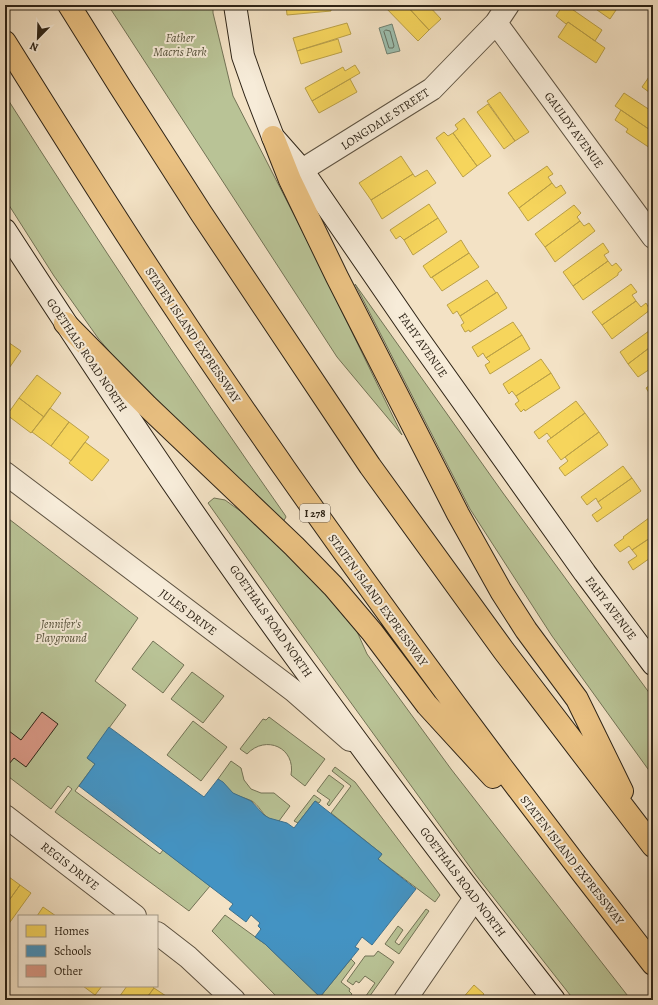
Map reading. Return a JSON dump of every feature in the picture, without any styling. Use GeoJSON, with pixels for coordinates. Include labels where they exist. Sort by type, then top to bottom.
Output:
{"type":"FeatureCollection","features":[{"type":"Feature","properties":{"kind":"highway"},"geometry":{"type":"LineString","coordinates":[[69,5],[201,213],[370,466],[509,657],[648,840]]}},
{"type":"Feature","properties":{"kind":"highway","name":"STATEN ISLAND EXPRESSWAY"},"geometry":{"type":"LineString","coordinates":[[5,42],[95,186],[179,316],[256,428],[414,651],[653,964]]}},
{"type":"Feature","properties":{"kind":"highway"},"geometry":{"type":"LineString","coordinates":[[273,137],[290,180],[334,270],[458,514],[505,597],[526,630],[577,699],[648,840]]}},
{"type":"Feature","properties":{"kind":"highway"},"geometry":{"type":"LineString","coordinates":[[65,323],[147,406],[294,546],[333,586],[372,632],[427,706],[580,870]]}},
{"type":"Feature","properties":{"kind":"street","name":"FAHY AVENUE"},"geometry":{"type":"LineString","coordinates":[[235,5],[243,56],[273,137],[302,170],[416,336],[585,573],[653,664]]}},
{"type":"Feature","properties":{"kind":"street","name":"LONGDALE STREET"},"geometry":{"type":"LineString","coordinates":[[302,170],[432,89],[496,23],[508,5]]}},
{"type":"Feature","properties":{"kind":"street","name":"GAULDY AVENUE"},"geometry":{"type":"LineString","coordinates":[[496,23],[653,237]]}},
{"type":"Feature","properties":{"kind":"street","name":"GOETHALS ROAD NORTH"},"geometry":{"type":"LineString","coordinates":[[5,230],[65,323],[211,537],[303,668],[475,898],[554,1000]]}},
{"type":"Feature","properties":{"kind":"street","name":"JULES DRIVE"},"geometry":{"type":"LineString","coordinates":[[5,473],[294,691],[367,755]]}},
{"type":"Feature","properties":{"kind":"street","name":"REGIS DRIVE"},"geometry":{"type":"LineString","coordinates":[[5,816],[134,915]]}},
{"type":"Feature","properties":{"kind":"street"},"geometry":{"type":"LineString","coordinates":[[405,1000],[475,898]]}},
{"type":"Feature","properties":{"kind":"street"},"geometry":{"type":"LineString","coordinates":[[158,934],[188,957],[234,1000]]}},
{"type":"Feature","properties":{"kind":"green space","name":"Father Macris Park"},"geometry":{"type":"Polygon","coordinates":[[[108,5],[213,5],[213,13],[233,96],[310,246],[402,435],[337,357],[108,5]]]}},
{"type":"Feature","properties":{"kind":"green space"},"geometry":{"type":"Polygon","coordinates":[[[5,95],[142,306],[285,515],[286,517],[283,522],[130,376],[98,338],[54,276],[5,199],[5,95]]]}},
{"type":"Feature","properties":{"kind":"green space"},"geometry":{"type":"Polygon","coordinates":[[[355,284],[503,493],[653,698],[653,776],[552,636],[470,509],[355,284]]]}},
{"type":"Feature","properties":{"kind":"green space"},"geometry":{"type":"Polygon","coordinates":[[[214,498],[225,500],[250,518],[351,618],[367,654],[451,769],[631,1000],[574,1000],[475,874],[283,609],[208,503],[214,498]]]}},
{"type":"Feature","properties":{"kind":"green space","name":"Jennifer's Playground"},"geometry":{"type":"Polygon","coordinates":[[[5,516],[138,618],[95,681],[126,705],[87,758],[95,764],[75,791],[160,854],[163,850],[210,886],[189,911],[55,812],[72,789],[68,786],[51,809],[5,774],[5,516]]]}},
{"type":"Feature","properties":{"kind":"green space"},"geometry":{"type":"Polygon","coordinates":[[[153,641],[184,665],[163,693],[132,669],[153,641]]]}},
{"type":"Feature","properties":{"kind":"green space"},"geometry":{"type":"Polygon","coordinates":[[[192,672],[224,696],[203,723],[171,699],[192,672]]]}},
{"type":"Feature","properties":{"kind":"green space"},"geometry":{"type":"Polygon","coordinates":[[[269,717],[325,759],[305,786],[291,775],[289,758],[284,751],[278,747],[263,745],[255,748],[247,754],[240,749],[263,719],[266,720],[269,717]]]}},
{"type":"Feature","properties":{"kind":"green space"},"geometry":{"type":"Polygon","coordinates":[[[193,721],[227,747],[201,781],[167,755],[193,721]]]}},
{"type":"Feature","properties":{"kind":"green space"},"geometry":{"type":"Polygon","coordinates":[[[231,761],[241,768],[244,780],[251,789],[261,793],[274,793],[290,806],[279,821],[273,820],[266,816],[252,801],[234,794],[223,782],[218,779],[231,761]]]}},
{"type":"Feature","properties":{"kind":"green space"},"geometry":{"type":"Polygon","coordinates":[[[335,767],[355,782],[440,895],[435,902],[378,859],[382,854],[331,813],[351,786],[332,771],[335,767]]]}},
{"type":"Feature","properties":{"kind":"green space"},"geometry":{"type":"Polygon","coordinates":[[[329,775],[344,786],[329,806],[327,804],[330,800],[317,791],[329,775]]]}},
{"type":"Feature","properties":{"kind":"green space"},"geometry":{"type":"Polygon","coordinates":[[[314,795],[321,800],[319,803],[315,801],[298,823],[294,821],[314,795]]]}},
{"type":"Feature","properties":{"kind":"green space"},"geometry":{"type":"Polygon","coordinates":[[[426,909],[429,911],[399,954],[385,944],[398,926],[403,930],[395,942],[399,945],[426,909]]]}},
{"type":"Feature","properties":{"kind":"green space"},"geometry":{"type":"Polygon","coordinates":[[[225,915],[265,944],[320,997],[351,959],[355,963],[341,982],[350,989],[349,991],[352,994],[348,999],[350,1000],[280,1000],[212,931],[225,915]]]}},
{"type":"Feature","properties":{"kind":"green space"},"geometry":{"type":"Polygon","coordinates":[[[378,951],[394,962],[367,1000],[363,1000],[375,983],[365,976],[359,983],[356,981],[353,985],[347,981],[365,956],[374,956],[378,951]]]}},
{"type":"Feature","properties":{"kind":"water"},"geometry":{"type":"Polygon","coordinates":[[[392,24],[400,51],[387,54],[379,28],[392,24]]]}},
{"type":"Feature","properties":{"kind":"building: Homes"},"geometry":{"type":"Polygon","coordinates":[[[286,5],[331,5],[331,11],[287,15],[286,5]]]}},
{"type":"Feature","properties":{"kind":"building: Homes"},"geometry":{"type":"Polygon","coordinates":[[[383,5],[406,5],[429,30],[418,41],[383,5]]]}},
{"type":"Feature","properties":{"kind":"building: Homes"},"geometry":{"type":"Polygon","coordinates":[[[406,5],[428,5],[441,19],[429,30],[406,5]]]}},
{"type":"Feature","properties":{"kind":"building: Homes"},"geometry":{"type":"Polygon","coordinates":[[[563,5],[566,5],[602,30],[595,41],[568,22],[566,24],[556,16],[563,5]]]}},
{"type":"Feature","properties":{"kind":"building: Homes"},"geometry":{"type":"Polygon","coordinates":[[[590,5],[616,5],[618,7],[610,19],[590,5]]]}},
{"type":"Feature","properties":{"kind":"building: Homes"},"geometry":{"type":"Polygon","coordinates":[[[568,22],[605,48],[596,63],[558,37],[568,22]]]}},
{"type":"Feature","properties":{"kind":"building: Homes"},"geometry":{"type":"Polygon","coordinates":[[[347,23],[351,34],[297,51],[293,38],[347,23]]]}},
{"type":"Feature","properties":{"kind":"building: Homes"},"geometry":{"type":"Polygon","coordinates":[[[338,39],[342,52],[301,64],[297,51],[338,39]]]}},
{"type":"Feature","properties":{"kind":"building: Homes"},"geometry":{"type":"Polygon","coordinates":[[[355,65],[360,73],[312,101],[305,88],[343,67],[345,71],[355,65]]]}},
{"type":"Feature","properties":{"kind":"building: Homes"},"geometry":{"type":"Polygon","coordinates":[[[651,74],[653,75],[653,95],[642,87],[651,74]]]}},
{"type":"Feature","properties":{"kind":"building: Homes"},"geometry":{"type":"Polygon","coordinates":[[[350,79],[357,92],[319,113],[312,101],[350,79]]]}},
{"type":"Feature","properties":{"kind":"building: Homes"},"geometry":{"type":"Polygon","coordinates":[[[500,92],[529,132],[515,141],[487,101],[500,92]]]}},
{"type":"Feature","properties":{"kind":"building: Homes"},"geometry":{"type":"Polygon","coordinates":[[[624,93],[653,112],[653,132],[615,106],[624,93]]]}},
{"type":"Feature","properties":{"kind":"building: Homes"},"geometry":{"type":"Polygon","coordinates":[[[488,104],[515,141],[504,149],[477,112],[488,104]]]}},
{"type":"Feature","properties":{"kind":"building: Homes"},"geometry":{"type":"Polygon","coordinates":[[[621,110],[653,132],[653,150],[626,132],[628,129],[615,120],[621,110]]]}},
{"type":"Feature","properties":{"kind":"building: Homes"},"geometry":{"type":"Polygon","coordinates":[[[464,118],[491,156],[477,166],[453,133],[458,129],[455,125],[464,118]]]}},
{"type":"Feature","properties":{"kind":"building: Homes"},"geometry":{"type":"Polygon","coordinates":[[[444,132],[448,136],[453,133],[477,166],[463,177],[436,138],[444,132]]]}},
{"type":"Feature","properties":{"kind":"building: Homes"},"geometry":{"type":"Polygon","coordinates":[[[401,156],[413,174],[371,200],[359,183],[401,156]]]}},
{"type":"Feature","properties":{"kind":"building: Homes"},"geometry":{"type":"Polygon","coordinates":[[[547,166],[553,174],[548,177],[552,183],[519,208],[508,193],[547,166]]]}},
{"type":"Feature","properties":{"kind":"building: Homes"},"geometry":{"type":"Polygon","coordinates":[[[427,170],[436,183],[382,219],[371,200],[413,174],[415,177],[427,170]]]}},
{"type":"Feature","properties":{"kind":"building: Homes"},"geometry":{"type":"Polygon","coordinates":[[[552,183],[556,188],[561,185],[566,193],[528,221],[519,208],[552,183]]]}},
{"type":"Feature","properties":{"kind":"building: Homes"},"geometry":{"type":"Polygon","coordinates":[[[429,204],[438,218],[404,240],[400,236],[396,239],[390,230],[429,204]]]}},
{"type":"Feature","properties":{"kind":"building: Homes"},"geometry":{"type":"Polygon","coordinates":[[[574,205],[581,213],[577,217],[580,221],[545,247],[535,234],[574,205]]]}},
{"type":"Feature","properties":{"kind":"building: Homes"},"geometry":{"type":"Polygon","coordinates":[[[438,218],[447,232],[413,255],[404,240],[438,218]]]}},
{"type":"Feature","properties":{"kind":"building: Homes"},"geometry":{"type":"Polygon","coordinates":[[[580,221],[584,226],[589,223],[595,231],[555,262],[545,247],[580,221]]]}},
{"type":"Feature","properties":{"kind":"building: Homes"},"geometry":{"type":"Polygon","coordinates":[[[461,240],[469,253],[431,278],[423,266],[461,240]]]}},
{"type":"Feature","properties":{"kind":"building: Homes"},"geometry":{"type":"Polygon","coordinates":[[[603,243],[609,252],[604,255],[608,261],[573,286],[563,272],[603,243]]]}},
{"type":"Feature","properties":{"kind":"building: Homes"},"geometry":{"type":"Polygon","coordinates":[[[469,253],[479,267],[442,291],[432,277],[469,253]]]}},
{"type":"Feature","properties":{"kind":"building: Homes"},"geometry":{"type":"Polygon","coordinates":[[[608,261],[612,266],[616,263],[622,270],[618,273],[618,275],[583,300],[573,286],[608,261]]]}},
{"type":"Feature","properties":{"kind":"building: Homes"},"geometry":{"type":"Polygon","coordinates":[[[487,280],[496,293],[460,316],[457,311],[453,314],[447,305],[487,280]]]}},
{"type":"Feature","properties":{"kind":"building: Homes"},"geometry":{"type":"Polygon","coordinates":[[[631,284],[637,292],[632,295],[636,301],[602,325],[592,312],[631,284]]]}},
{"type":"Feature","properties":{"kind":"building: Homes"},"geometry":{"type":"Polygon","coordinates":[[[497,292],[507,308],[470,332],[469,330],[465,332],[461,325],[464,323],[460,316],[497,292]]]}},
{"type":"Feature","properties":{"kind":"building: Homes"},"geometry":{"type":"Polygon","coordinates":[[[636,301],[641,307],[646,303],[650,310],[612,339],[602,325],[636,301]]]}},
{"type":"Feature","properties":{"kind":"building: Homes"},"geometry":{"type":"Polygon","coordinates":[[[513,322],[522,335],[486,358],[483,353],[478,357],[472,347],[513,322]]]}},
{"type":"Feature","properties":{"kind":"building: Homes"},"geometry":{"type":"Polygon","coordinates":[[[653,328],[653,345],[628,364],[620,352],[653,328]]]}},
{"type":"Feature","properties":{"kind":"building: Homes"},"geometry":{"type":"Polygon","coordinates":[[[522,335],[530,349],[490,374],[485,365],[490,362],[486,358],[522,335]]]}},
{"type":"Feature","properties":{"kind":"building: Homes"},"geometry":{"type":"Polygon","coordinates":[[[5,340],[21,351],[5,374],[5,340]]]}},
{"type":"Feature","properties":{"kind":"building: Homes"},"geometry":{"type":"Polygon","coordinates":[[[653,345],[653,367],[638,377],[628,364],[653,345]]]}},
{"type":"Feature","properties":{"kind":"building: Homes"},"geometry":{"type":"Polygon","coordinates":[[[541,359],[551,373],[516,396],[512,391],[509,394],[503,384],[541,359]]]}},
{"type":"Feature","properties":{"kind":"building: Homes"},"geometry":{"type":"Polygon","coordinates":[[[551,373],[560,388],[525,411],[524,409],[521,412],[515,404],[519,401],[516,396],[551,373]]]}},
{"type":"Feature","properties":{"kind":"building: Homes"},"geometry":{"type":"Polygon","coordinates":[[[37,375],[61,393],[44,417],[19,398],[37,375]]]}},
{"type":"Feature","properties":{"kind":"building: Homes"},"geometry":{"type":"Polygon","coordinates":[[[653,383],[653,399],[646,388],[653,383]]]}},
{"type":"Feature","properties":{"kind":"building: Homes"},"geometry":{"type":"Polygon","coordinates":[[[19,398],[44,417],[31,433],[7,415],[19,398]]]}},
{"type":"Feature","properties":{"kind":"building: Homes"},"geometry":{"type":"Polygon","coordinates":[[[576,401],[585,413],[551,438],[547,433],[539,439],[534,432],[576,401]]]}},
{"type":"Feature","properties":{"kind":"building: Homes"},"geometry":{"type":"Polygon","coordinates":[[[50,408],[69,422],[51,446],[32,432],[50,408]]]}},
{"type":"Feature","properties":{"kind":"building: Homes"},"geometry":{"type":"Polygon","coordinates":[[[585,413],[599,432],[561,460],[547,441],[585,413]]]}},
{"type":"Feature","properties":{"kind":"building: Homes"},"geometry":{"type":"Polygon","coordinates":[[[69,422],[89,437],[71,461],[51,446],[69,422]]]}},
{"type":"Feature","properties":{"kind":"building: Homes"},"geometry":{"type":"Polygon","coordinates":[[[599,432],[608,445],[565,476],[559,468],[568,461],[565,457],[599,432]]]}},
{"type":"Feature","properties":{"kind":"building: Homes"},"geometry":{"type":"Polygon","coordinates":[[[85,442],[109,460],[92,481],[69,463],[85,442]]]}},
{"type":"Feature","properties":{"kind":"building: Homes"},"geometry":{"type":"Polygon","coordinates":[[[623,466],[632,478],[598,502],[596,498],[587,505],[581,497],[623,466]]]}},
{"type":"Feature","properties":{"kind":"building: Homes"},"geometry":{"type":"Polygon","coordinates":[[[632,478],[641,491],[597,522],[592,515],[602,508],[598,502],[632,478]]]}},
{"type":"Feature","properties":{"kind":"building: Homes"},"geometry":{"type":"Polygon","coordinates":[[[653,515],[653,536],[632,550],[629,546],[620,552],[614,545],[653,515]]]}},
{"type":"Feature","properties":{"kind":"building: Homes"},"geometry":{"type":"Polygon","coordinates":[[[653,536],[653,556],[633,570],[628,562],[637,556],[632,550],[653,536]]]}},
{"type":"Feature","properties":{"kind":"building: Homes"},"geometry":{"type":"Polygon","coordinates":[[[9,877],[20,885],[5,906],[5,883],[9,877]]]}},
{"type":"Feature","properties":{"kind":"building: Homes"},"geometry":{"type":"Polygon","coordinates":[[[20,885],[31,893],[5,929],[5,906],[20,885]]]}},
{"type":"Feature","properties":{"kind":"building: Homes"},"geometry":{"type":"Polygon","coordinates":[[[43,907],[55,915],[38,915],[43,907]]]}},
{"type":"Feature","properties":{"kind":"building: Homes"},"geometry":{"type":"Polygon","coordinates":[[[474,985],[484,994],[481,998],[484,1000],[461,1000],[474,985]]]}},
{"type":"Feature","properties":{"kind":"building: Homes"},"geometry":{"type":"Polygon","coordinates":[[[84,987],[101,987],[95,995],[84,987]]]}},
{"type":"Feature","properties":{"kind":"building: Homes"},"geometry":{"type":"Polygon","coordinates":[[[126,987],[154,988],[145,1000],[117,1000],[126,987]]]}},
{"type":"Feature","properties":{"kind":"building: Homes"},"geometry":{"type":"Polygon","coordinates":[[[154,988],[172,1000],[145,1000],[154,988]]]}},
{"type":"Feature","properties":{"kind":"building: Schools"},"geometry":{"type":"Polygon","coordinates":[[[109,727],[204,797],[218,779],[223,782],[233,793],[251,801],[264,815],[287,823],[294,828],[315,801],[382,854],[378,859],[416,889],[372,945],[362,937],[355,947],[359,949],[320,997],[265,944],[255,937],[261,929],[258,926],[260,923],[251,915],[246,922],[229,909],[233,904],[79,786],[95,764],[87,758],[109,727]]]}},
{"type":"Feature","properties":{"kind":"building: Other"},"geometry":{"type":"Polygon","coordinates":[[[42,712],[58,724],[26,767],[14,758],[9,764],[5,761],[5,728],[21,740],[42,712]]]}}]}
